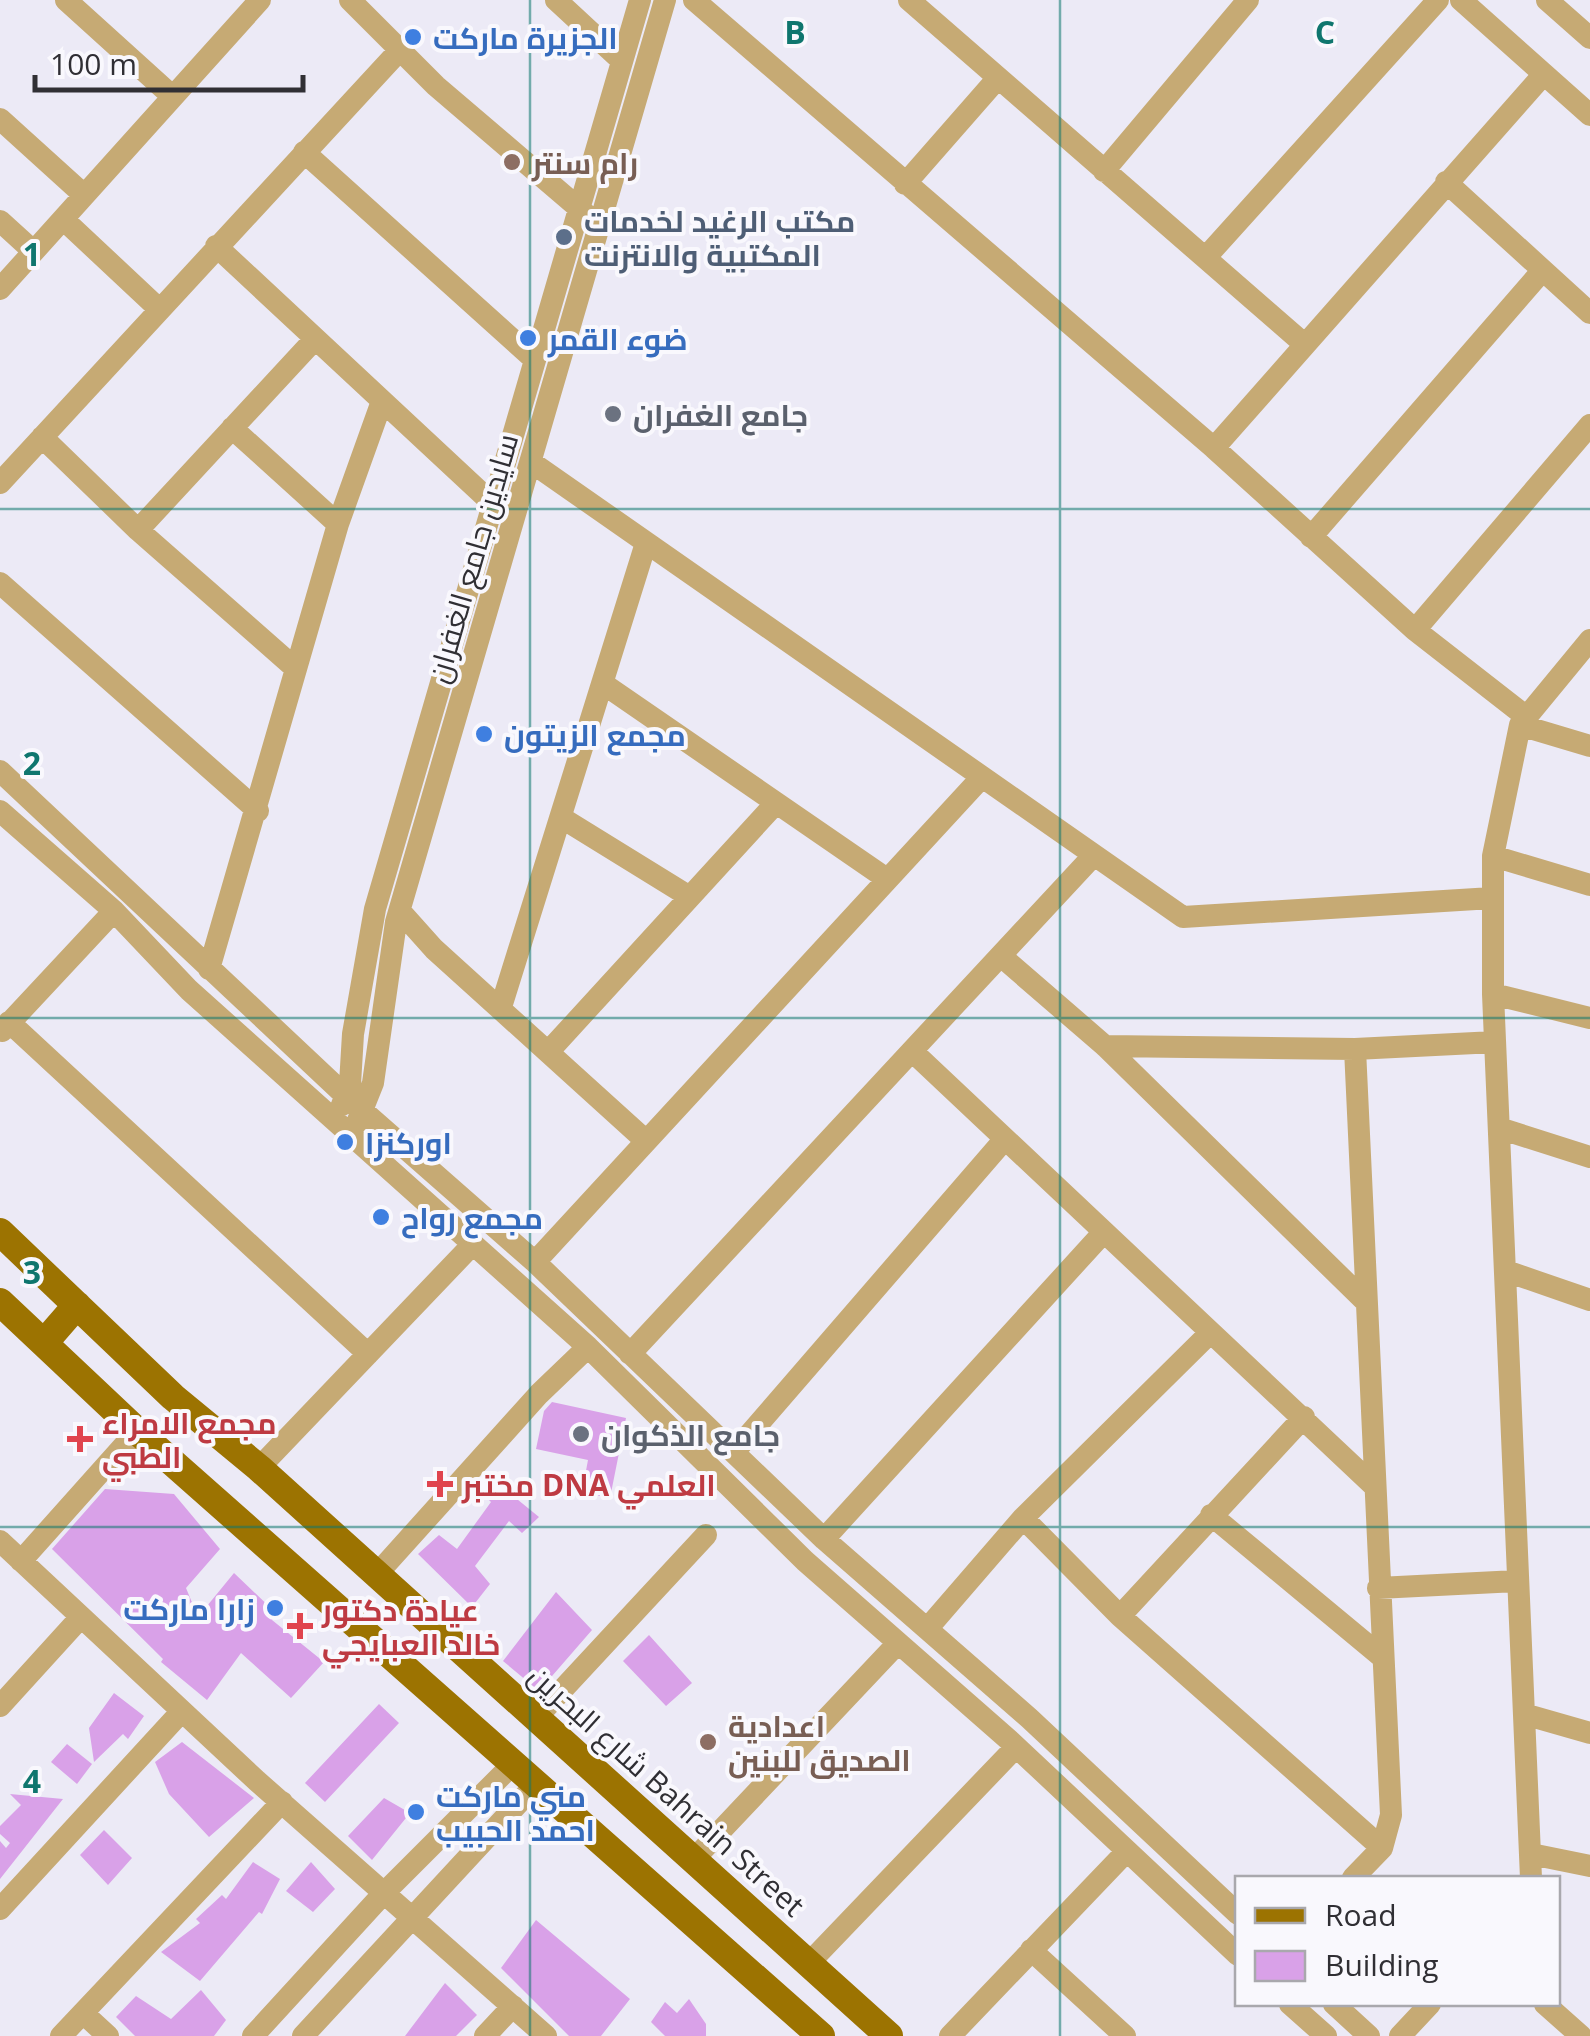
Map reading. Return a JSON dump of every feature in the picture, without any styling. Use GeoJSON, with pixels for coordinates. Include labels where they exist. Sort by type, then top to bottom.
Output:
{"type":"FeatureCollection","features":[{"type":"Feature","properties":{"kind":"main road","name":"شارع البحرين Bahrain Street"},"geometry":{"type":"LineString","coordinates":[[0,1232],[173,1398],[260,1468],[890,2036]]}},
{"type":"Feature","properties":{"kind":"main road"},"geometry":{"type":"LineString","coordinates":[[0,1302],[136,1430],[820,2036]]}},
{"type":"Feature","properties":{"kind":"main road"},"geometry":{"type":"LineString","coordinates":[[44,1344],[77,1305]]}},
{"type":"Feature","properties":{"kind":"street"},"geometry":{"type":"LineString","coordinates":[[66,0],[172,96]]}},
{"type":"Feature","properties":{"kind":"street"},"geometry":{"type":"LineString","coordinates":[[0,289],[260,0]]}},
{"type":"Feature","properties":{"kind":"street"},"geometry":{"type":"LineString","coordinates":[[350,0],[398,52],[599,225]]}},
{"type":"Feature","properties":{"kind":"street"},"geometry":{"type":"LineString","coordinates":[[556,0],[622,61]]}},
{"type":"Feature","properties":{"kind":"street","name":"سايدين جامع الغفران"},"geometry":{"type":"LineString","coordinates":[[355,1104],[375,909],[640,0]]}},
{"type":"Feature","properties":{"kind":"street","name":"سايدين جامع الغفران"},"geometry":{"type":"LineString","coordinates":[[340,1125],[373,1082],[388,958],[400,911],[666,0]]}},
{"type":"Feature","properties":{"kind":"street"},"geometry":{"type":"LineString","coordinates":[[694,0],[1214,448],[1415,630],[1522,720],[1590,746]]}},
{"type":"Feature","properties":{"kind":"street"},"geometry":{"type":"LineString","coordinates":[[909,0],[1303,343]]}},
{"type":"Feature","properties":{"kind":"street"},"geometry":{"type":"LineString","coordinates":[[1206,257],[1438,0]]}},
{"type":"Feature","properties":{"kind":"street"},"geometry":{"type":"LineString","coordinates":[[1460,0],[1590,115]]}},
{"type":"Feature","properties":{"kind":"street"},"geometry":{"type":"LineString","coordinates":[[1547,0],[1590,38]]}},
{"type":"Feature","properties":{"kind":"street"},"geometry":{"type":"LineString","coordinates":[[1104,170],[1239,3]]}},
{"type":"Feature","properties":{"kind":"street"},"geometry":{"type":"LineString","coordinates":[[0,483],[398,52]]}},
{"type":"Feature","properties":{"kind":"street"},"geometry":{"type":"LineString","coordinates":[[1214,448],[1544,74]]}},
{"type":"Feature","properties":{"kind":"street"},"geometry":{"type":"LineString","coordinates":[[905,184],[997,79]]}},
{"type":"Feature","properties":{"kind":"street"},"geometry":{"type":"LineString","coordinates":[[0,119],[84,195]]}},
{"type":"Feature","properties":{"kind":"street"},"geometry":{"type":"LineString","coordinates":[[304,152],[534,358]]}},
{"type":"Feature","properties":{"kind":"street"},"geometry":{"type":"LineString","coordinates":[[1446,182],[1590,313]]}},
{"type":"Feature","properties":{"kind":"street"},"geometry":{"type":"LineString","coordinates":[[63,218],[158,308]]}},
{"type":"Feature","properties":{"kind":"street"},"geometry":{"type":"LineString","coordinates":[[0,220],[34,252]]}},
{"type":"Feature","properties":{"kind":"street"},"geometry":{"type":"LineString","coordinates":[[216,246],[381,404],[492,503]]}},
{"type":"Feature","properties":{"kind":"street"},"geometry":{"type":"LineString","coordinates":[[1311,538],[1542,271]]}},
{"type":"Feature","properties":{"kind":"street"},"geometry":{"type":"LineString","coordinates":[[138,530],[316,339]]}},
{"type":"Feature","properties":{"kind":"street"},"geometry":{"type":"LineString","coordinates":[[209,969],[258,811],[338,524],[381,404]]}},
{"type":"Feature","properties":{"kind":"street"},"geometry":{"type":"LineString","coordinates":[[1415,630],[1590,426]]}},
{"type":"Feature","properties":{"kind":"street"},"geometry":{"type":"LineString","coordinates":[[232,428],[338,524]]}},
{"type":"Feature","properties":{"kind":"street"},"geometry":{"type":"LineString","coordinates":[[42,436],[138,530],[295,668]]}},
{"type":"Feature","properties":{"kind":"street"},"geometry":{"type":"LineString","coordinates":[[531,462],[1183,917],[1492,898]]}},
{"type":"Feature","properties":{"kind":"street"},"geometry":{"type":"LineString","coordinates":[[501,1007],[605,685],[646,543]]}},
{"type":"Feature","properties":{"kind":"street"},"geometry":{"type":"LineString","coordinates":[[0,583],[258,811]]}},
{"type":"Feature","properties":{"kind":"street"},"geometry":{"type":"LineString","coordinates":[[1531,1876],[1493,994],[1493,856],[1522,720],[1590,640]]}},
{"type":"Feature","properties":{"kind":"street"},"geometry":{"type":"LineString","coordinates":[[605,685],[887,880]]}},
{"type":"Feature","properties":{"kind":"street"},"geometry":{"type":"LineString","coordinates":[[0,771],[355,1104],[535,1262],[824,1539],[1235,1911]]}},
{"type":"Feature","properties":{"kind":"street"},"geometry":{"type":"LineString","coordinates":[[535,1262],[982,777]]}},
{"type":"Feature","properties":{"kind":"street"},"geometry":{"type":"LineString","coordinates":[[549,1051],[776,803]]}},
{"type":"Feature","properties":{"kind":"street"},"geometry":{"type":"LineString","coordinates":[[0,812],[114,911],[188,990],[588,1347],[804,1560],[1016,1747],[1235,1952]]}},
{"type":"Feature","properties":{"kind":"street"},"geometry":{"type":"LineString","coordinates":[[562,818],[690,897]]}},
{"type":"Feature","properties":{"kind":"street"},"geometry":{"type":"LineString","coordinates":[[630,1354],[1094,855]]}},
{"type":"Feature","properties":{"kind":"street"},"geometry":{"type":"LineString","coordinates":[[1493,856],[1590,885]]}},
{"type":"Feature","properties":{"kind":"street"},"geometry":{"type":"LineString","coordinates":[[114,911],[4,1028],[368,1354]]}},
{"type":"Feature","properties":{"kind":"street"},"geometry":{"type":"LineString","coordinates":[[400,911],[434,949],[645,1140]]}},
{"type":"Feature","properties":{"kind":"street"},"geometry":{"type":"LineString","coordinates":[[1002,957],[1105,1046],[1366,1302]]}},
{"type":"Feature","properties":{"kind":"street"},"geometry":{"type":"LineString","coordinates":[[1493,994],[1590,1018]]}},
{"type":"Feature","properties":{"kind":"street"},"geometry":{"type":"LineString","coordinates":[[1105,1046],[1354,1049],[1496,1042]]}},
{"type":"Feature","properties":{"kind":"street"},"geometry":{"type":"LineString","coordinates":[[1354,1049],[1372,1484],[1391,1815],[1382,1848],[1355,1876]]}},
{"type":"Feature","properties":{"kind":"street"},"geometry":{"type":"LineString","coordinates":[[913,1052],[1372,1484]]}},
{"type":"Feature","properties":{"kind":"street"},"geometry":{"type":"LineString","coordinates":[[1499,1128],[1590,1157]]}},
{"type":"Feature","properties":{"kind":"street"},"geometry":{"type":"LineString","coordinates":[[734,1451],[1004,1140]]}},
{"type":"Feature","properties":{"kind":"street"},"geometry":{"type":"LineString","coordinates":[[824,1539],[1103,1233]]}},
{"type":"Feature","properties":{"kind":"street"},"geometry":{"type":"LineString","coordinates":[[260,1468],[473,1244]]}},
{"type":"Feature","properties":{"kind":"street"},"geometry":{"type":"LineString","coordinates":[[1506,1271],[1590,1300]]}},
{"type":"Feature","properties":{"kind":"street"},"geometry":{"type":"LineString","coordinates":[[927,1629],[1023,1518],[1210,1334]]}},
{"type":"Feature","properties":{"kind":"street"},"geometry":{"type":"LineString","coordinates":[[377,1574],[540,1394],[588,1347]]}},
{"type":"Feature","properties":{"kind":"street"},"geometry":{"type":"LineString","coordinates":[[663,1420],[681,1401]]}},
{"type":"Feature","properties":{"kind":"street"},"geometry":{"type":"LineString","coordinates":[[1120,1616],[1304,1417]]}},
{"type":"Feature","properties":{"kind":"street"},"geometry":{"type":"LineString","coordinates":[[20,1560],[136,1430]]}},
{"type":"Feature","properties":{"kind":"street"},"geometry":{"type":"LineString","coordinates":[[1211,1515],[1382,1657]]}},
{"type":"Feature","properties":{"kind":"street"},"geometry":{"type":"LineString","coordinates":[[1023,1518],[1120,1616],[1382,1848]]}},
{"type":"Feature","properties":{"kind":"street"},"geometry":{"type":"LineString","coordinates":[[537,1717],[706,1535]]}},
{"type":"Feature","properties":{"kind":"street"},"geometry":{"type":"LineString","coordinates":[[0,1541],[410,1920],[546,2036]]}},
{"type":"Feature","properties":{"kind":"street"},"geometry":{"type":"LineString","coordinates":[[1378,1588],[1518,1581]]}},
{"type":"Feature","properties":{"kind":"street"},"geometry":{"type":"LineString","coordinates":[[0,1706],[81,1617]]}},
{"type":"Feature","properties":{"kind":"street"},"geometry":{"type":"LineString","coordinates":[[695,1858],[898,1643]]}},
{"type":"Feature","properties":{"kind":"street"},"geometry":{"type":"LineString","coordinates":[[0,1909],[182,1711]]}},
{"type":"Feature","properties":{"kind":"street"},"geometry":{"type":"LineString","coordinates":[[1524,1714],[1590,1733]]}},
{"type":"Feature","properties":{"kind":"street"},"geometry":{"type":"LineString","coordinates":[[809,1963],[1016,1747]]}},
{"type":"Feature","properties":{"kind":"street"},"geometry":{"type":"LineString","coordinates":[[253,2036],[382,1894],[514,1763]]}},
{"type":"Feature","properties":{"kind":"street"},"geometry":{"type":"LineString","coordinates":[[304,2036],[537,1783]]}},
{"type":"Feature","properties":{"kind":"street"},"geometry":{"type":"LineString","coordinates":[[61,2036],[282,1802]]}},
{"type":"Feature","properties":{"kind":"street"},"geometry":{"type":"LineString","coordinates":[[950,2036],[1127,1852]]}},
{"type":"Feature","properties":{"kind":"street"},"geometry":{"type":"LineString","coordinates":[[1531,1854],[1590,1866]]}},
{"type":"Feature","properties":{"kind":"street"},"geometry":{"type":"LineString","coordinates":[[1031,1950],[1125,2036]]}},
{"type":"Feature","properties":{"kind":"street"},"geometry":{"type":"LineString","coordinates":[[485,2036],[513,2006]]}},
{"type":"Feature","properties":{"kind":"street"},"geometry":{"type":"LineString","coordinates":[[1292,2006],[1326,2036]]}},
{"type":"Feature","properties":{"kind":"street"},"geometry":{"type":"LineString","coordinates":[[1336,2006],[1369,2036]]}},
{"type":"Feature","properties":{"kind":"street"},"geometry":{"type":"LineString","coordinates":[[1400,2036],[1428,2006]]}},
{"type":"Feature","properties":{"kind":"street"},"geometry":{"type":"LineString","coordinates":[[1548,2006],[1581,2036]]}},
{"type":"Feature","properties":{"kind":"street"},"geometry":{"type":"LineString","coordinates":[[83,2012],[108,2036]]}},
{"type":"Feature","properties":{"kind":"building","name":"جامع الذكوان"},"geometry":{"type":"Polygon","coordinates":[[[552,1402],[626,1418],[610,1498],[582,1492],[588,1460],[536,1449],[544,1411],[552,1402]]]}},
{"type":"Feature","properties":{"kind":"building"},"geometry":{"type":"Polygon","coordinates":[[[502,1487],[539,1517],[522,1533],[509,1521],[475,1566],[490,1584],[472,1607],[418,1554],[439,1535],[457,1549],[491,1502],[478,1489],[502,1487]]]}},
{"type":"Feature","properties":{"kind":"building"},"geometry":{"type":"Polygon","coordinates":[[[105,1489],[174,1494],[220,1549],[186,1588],[198,1617],[234,1573],[277,1614],[272,1620],[324,1662],[291,1698],[241,1653],[207,1700],[161,1662],[163,1659],[52,1549],[105,1489]]]}},
{"type":"Feature","properties":{"kind":"building"},"geometry":{"type":"Polygon","coordinates":[[[556,1592],[592,1630],[539,1691],[503,1661],[556,1592]]]}},
{"type":"Feature","properties":{"kind":"building"},"geometry":{"type":"Polygon","coordinates":[[[649,1635],[692,1683],[666,1706],[623,1661],[649,1635]]]}},
{"type":"Feature","properties":{"kind":"building"},"geometry":{"type":"Polygon","coordinates":[[[114,1693],[144,1716],[128,1739],[123,1734],[94,1762],[89,1728],[114,1693]]]}},
{"type":"Feature","properties":{"kind":"building"},"geometry":{"type":"Polygon","coordinates":[[[379,1704],[399,1723],[325,1802],[305,1783],[379,1704]]]}},
{"type":"Feature","properties":{"kind":"building"},"geometry":{"type":"Polygon","coordinates":[[[182,1742],[254,1798],[209,1837],[169,1794],[155,1762],[182,1742]]]}},
{"type":"Feature","properties":{"kind":"building"},"geometry":{"type":"Polygon","coordinates":[[[67,1744],[92,1764],[77,1784],[51,1762],[67,1744]]]}},
{"type":"Feature","properties":{"kind":"building"},"geometry":{"type":"Polygon","coordinates":[[[10,1794],[63,1799],[0,1879],[0,1841],[6,1848],[10,1843],[0,1834],[0,1826],[21,1805],[10,1794]]]}},
{"type":"Feature","properties":{"kind":"building"},"geometry":{"type":"Polygon","coordinates":[[[384,1798],[410,1813],[372,1860],[348,1836],[384,1798]]]}},
{"type":"Feature","properties":{"kind":"building"},"geometry":{"type":"Polygon","coordinates":[[[104,1830],[132,1858],[108,1885],[80,1855],[104,1830]]]}},
{"type":"Feature","properties":{"kind":"building"},"geometry":{"type":"Polygon","coordinates":[[[253,1862],[280,1879],[262,1914],[259,1912],[200,1981],[161,1952],[200,1923],[196,1919],[222,1895],[226,1899],[253,1862]]]}},
{"type":"Feature","properties":{"kind":"building"},"geometry":{"type":"Polygon","coordinates":[[[311,1862],[335,1889],[313,1912],[286,1891],[311,1862]]]}},
{"type":"Feature","properties":{"kind":"building"},"geometry":{"type":"Polygon","coordinates":[[[536,1920],[630,1999],[601,2036],[569,2036],[501,1968],[536,1920]]]}},
{"type":"Feature","properties":{"kind":"building"},"geometry":{"type":"Polygon","coordinates":[[[445,1983],[477,2015],[456,2036],[405,2036],[445,1983]]]}},
{"type":"Feature","properties":{"kind":"building"},"geometry":{"type":"Polygon","coordinates":[[[201,1990],[226,2020],[214,2036],[135,2036],[116,2017],[136,1996],[171,2019],[201,1990]]]}},
{"type":"Feature","properties":{"kind":"building"},"geometry":{"type":"Polygon","coordinates":[[[689,1999],[706,2024],[706,2036],[665,2036],[651,2022],[665,2002],[677,2013],[689,1999]]]}},
{"type":"Feature","properties":{"kind":"place","name":"الجزيرة ماركت"},"geometry":{"type":"Point","coordinates":[413,37]}},
{"type":"Feature","properties":{"kind":"place","name":"رام سنتر"},"geometry":{"type":"Point","coordinates":[512,162]}},
{"type":"Feature","properties":{"kind":"place","name":"مكتب الرغيد لخدمات المكتبية والانترنت"},"geometry":{"type":"Point","coordinates":[564,237]}},
{"type":"Feature","properties":{"kind":"place","name":"ضوء القمر"},"geometry":{"type":"Point","coordinates":[528,338]}},
{"type":"Feature","properties":{"kind":"place","name":"جامع الغفران"},"geometry":{"type":"Point","coordinates":[613,414]}},
{"type":"Feature","properties":{"kind":"place","name":"مجمع الزيتون"},"geometry":{"type":"Point","coordinates":[484,734]}},
{"type":"Feature","properties":{"kind":"place","name":"اوركنزا"},"geometry":{"type":"Point","coordinates":[345,1142]}},
{"type":"Feature","properties":{"kind":"place","name":"مجمع رواح"},"geometry":{"type":"Point","coordinates":[381,1217]}},
{"type":"Feature","properties":{"kind":"place","name":"جامع الذكوان"},"geometry":{"type":"Point","coordinates":[581,1434]}},
{"type":"Feature","properties":{"kind":"place","name":"مجمع الامراء الطبي"},"geometry":{"type":"Point","coordinates":[80,1439]}},
{"type":"Feature","properties":{"kind":"place","name":"مختبر DNA العلمي"},"geometry":{"type":"Point","coordinates":[440,1484]}},
{"type":"Feature","properties":{"kind":"place","name":"زارا ماركت"},"geometry":{"type":"Point","coordinates":[275,1608]}},
{"type":"Feature","properties":{"kind":"place","name":"عيادة دكتور خالد العبايجي"},"geometry":{"type":"Point","coordinates":[300,1626]}},
{"type":"Feature","properties":{"kind":"place","name":"اعدادية الصديق للبنين"},"geometry":{"type":"Point","coordinates":[708,1742]}},
{"type":"Feature","properties":{"kind":"place","name":"مني ماركت احمد الحبيب"},"geometry":{"type":"Point","coordinates":[416,1812]}}]}
